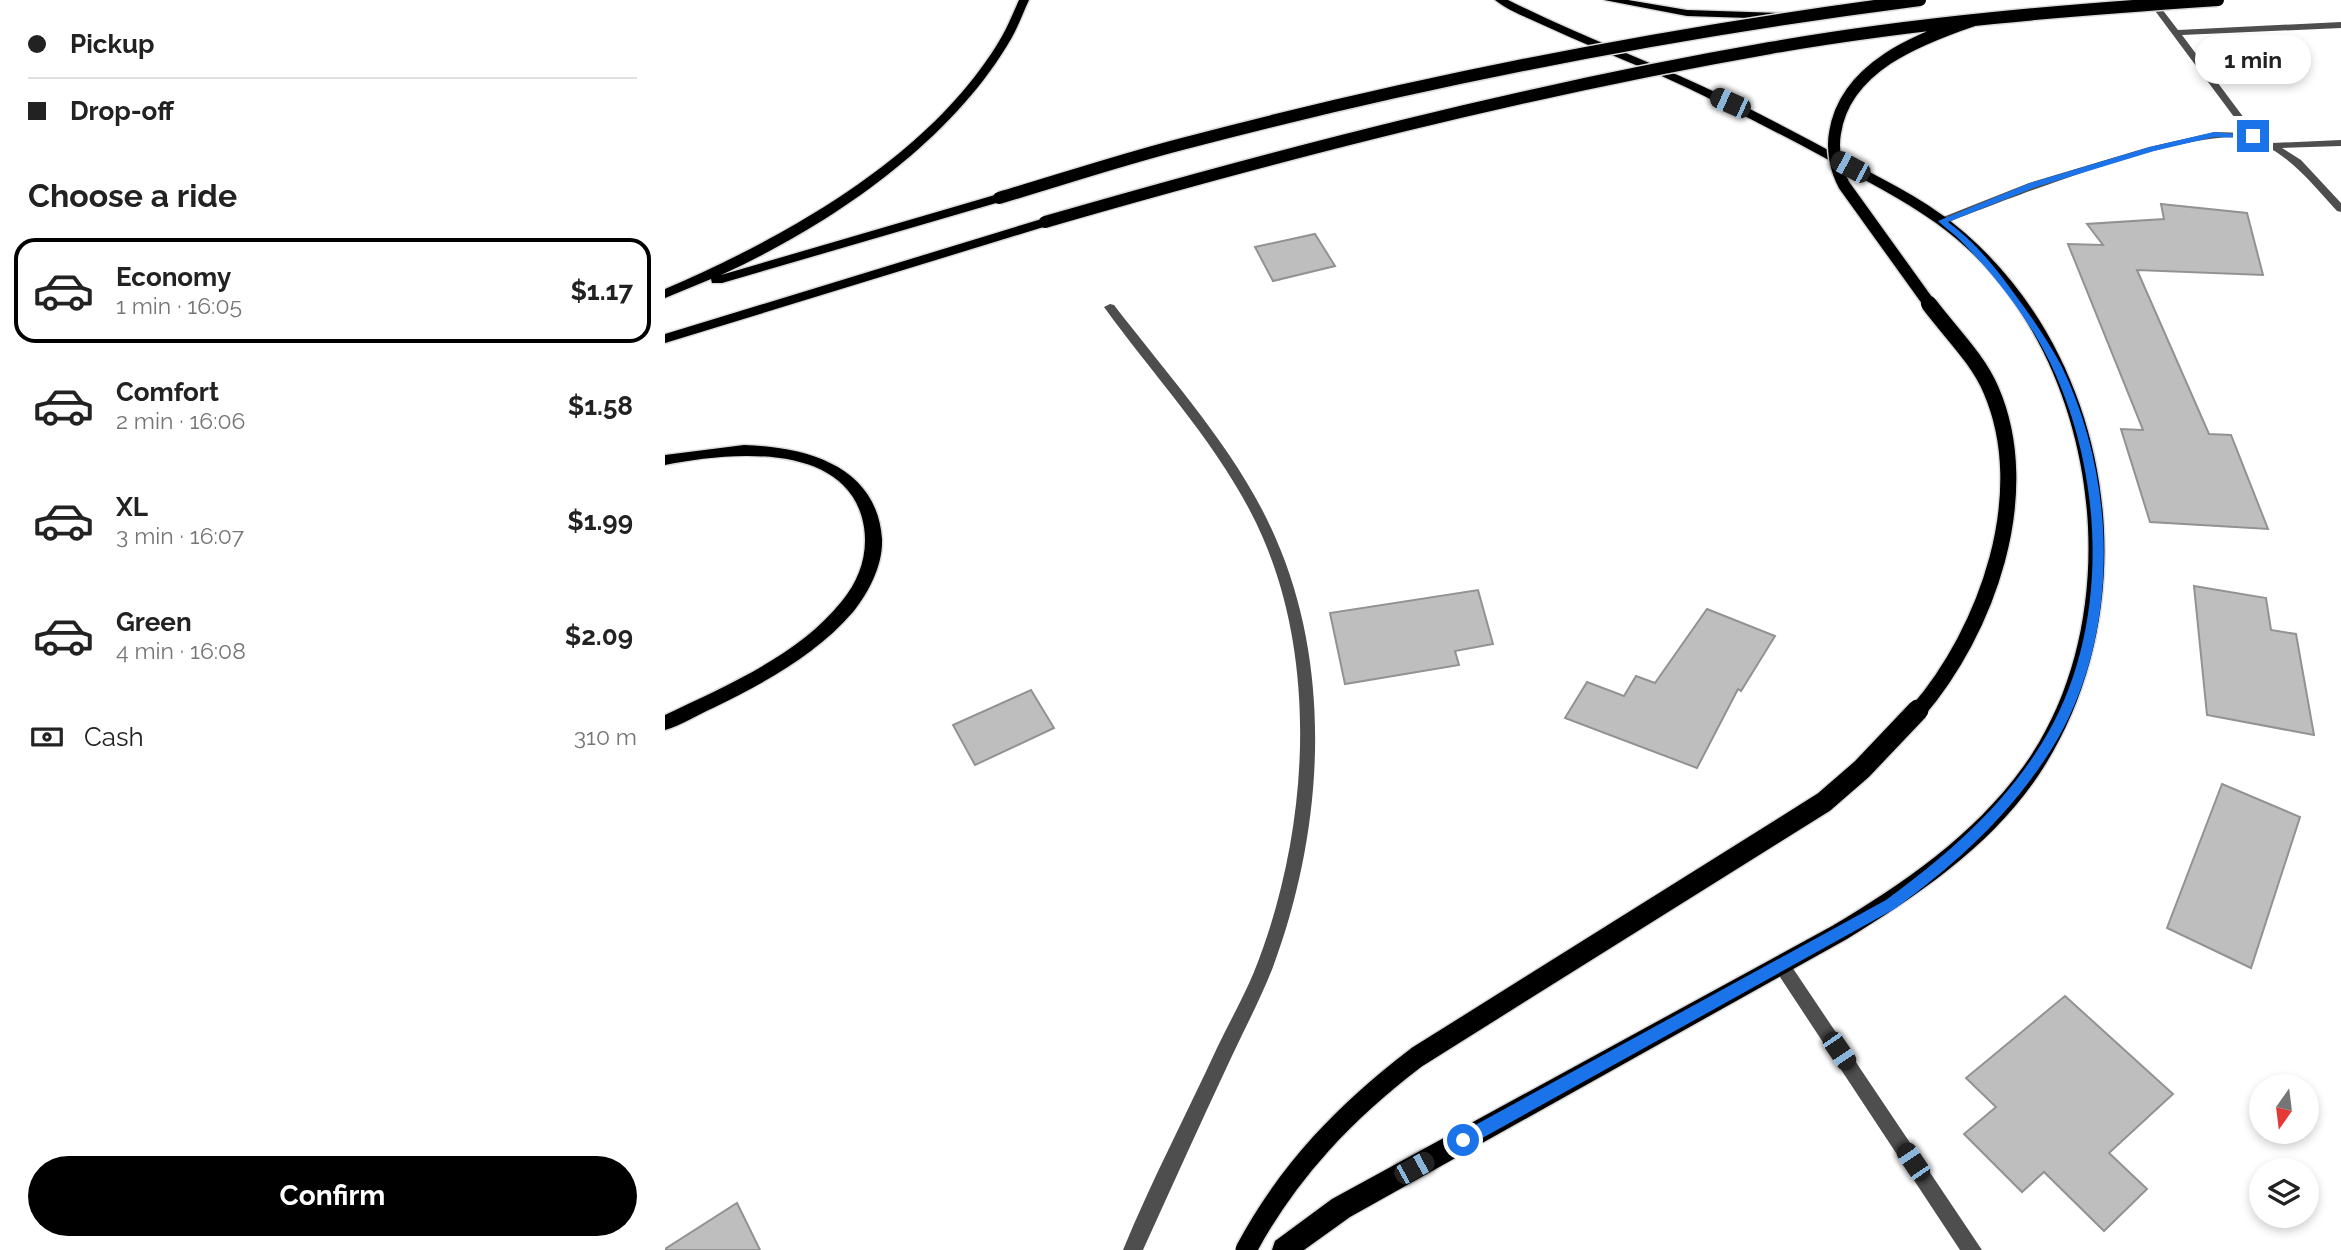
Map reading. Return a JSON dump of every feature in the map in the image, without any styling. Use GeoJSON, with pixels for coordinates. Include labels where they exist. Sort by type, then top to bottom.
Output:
{"type":"FeatureCollection","features":[{"type":"Feature","properties":{"kind":"main road"},"geometry":{"type":"LineString","coordinates":[[665,295],[762,250],[889,165],[973,86],[1007,38],[1024,0]]}},
{"type":"Feature","properties":{"kind":"main road"},"geometry":{"type":"LineString","coordinates":[[1284,1250],[1341,1209],[1780,963],[1838,935],[1891,904],[1938,870],[1978,834],[2017,790],[2048,745],[2070,700],[2085,654],[2093,610],[2098,555],[2096,516],[2088,453],[2073,406],[2057,368],[2015,298],[1963,237],[1923,206],[1730,103],[1500,0]]}},
{"type":"Feature","properties":{"kind":"main road"},"geometry":{"type":"LineString","coordinates":[[1609,0],[1699,14],[1793,16]]}},
{"type":"Feature","properties":{"kind":"main road"},"geometry":{"type":"LineString","coordinates":[[665,295],[1180,145],[1317,111],[1549,60],[1793,16],[1920,0]]}},
{"type":"Feature","properties":{"kind":"main road"},"geometry":{"type":"LineString","coordinates":[[665,339],[906,262],[1209,173],[1490,105],[1745,53],[1974,20],[2218,0]]}},
{"type":"Feature","properties":{"kind":"main road"},"geometry":{"type":"LineString","coordinates":[[1246,1250],[1288,1180],[1327,1132],[1370,1091],[1417,1057],[1824,802],[1872,762],[1912,720],[1945,678],[1971,635],[1989,592],[2002,547],[2007,503],[2007,460],[2000,420],[1987,381],[1895,258],[1839,177],[1834,146],[1839,117],[1846,99],[1875,66],[1919,39],[1974,20]]}},
{"type":"Feature","properties":{"kind":"main road"},"geometry":{"type":"LineString","coordinates":[[665,460],[691,454],[754,449],[809,458],[850,480],[873,514],[874,557],[849,604],[801,650],[665,723]]}},
{"type":"Feature","properties":{"kind":"street"},"geometry":{"type":"LineString","coordinates":[[2151,0],[2253,136],[2298,162],[2341,209]]}},
{"type":"Feature","properties":{"kind":"street"},"geometry":{"type":"LineString","coordinates":[[2175,33],[2341,25]]}},
{"type":"Feature","properties":{"kind":"street"},"geometry":{"type":"LineString","coordinates":[[1943,221],[2033,185],[2152,149],[2214,135],[2253,136]]}},
{"type":"Feature","properties":{"kind":"street"},"geometry":{"type":"LineString","coordinates":[[2272,146],[2341,143]]}},
{"type":"Feature","properties":{"kind":"street"},"geometry":{"type":"LineString","coordinates":[[1109,307],[1225,460],[1249,498],[1270,540],[1287,586],[1299,636],[1306,691],[1307,750],[1301,814],[1289,883],[1268,958],[1133,1250]]}},
{"type":"Feature","properties":{"kind":"street"},"geometry":{"type":"LineString","coordinates":[[1780,963],[1972,1250]]}},
{"type":"Feature","properties":{"kind":"building"},"geometry":{"type":"Polygon","coordinates":[[[2161,204],[2247,213],[2263,275],[2137,270],[2209,434],[2231,435],[2268,529],[2150,522],[2121,429],[2143,430],[2068,244],[2103,245],[2087,224],[2164,219],[2161,204]]]}},
{"type":"Feature","properties":{"kind":"building"},"geometry":{"type":"Polygon","coordinates":[[[1315,234],[1335,266],[1273,281],[1255,247],[1315,234]]]}},
{"type":"Feature","properties":{"kind":"building"},"geometry":{"type":"Polygon","coordinates":[[[2194,586],[2266,598],[2271,630],[2296,634],[2314,735],[2207,715],[2194,586]]]}},
{"type":"Feature","properties":{"kind":"building"},"geometry":{"type":"Polygon","coordinates":[[[1478,590],[1493,644],[1455,651],[1459,665],[1345,684],[1330,613],[1478,590]]]}},
{"type":"Feature","properties":{"kind":"building"},"geometry":{"type":"Polygon","coordinates":[[[1707,609],[1775,636],[1741,691],[1738,689],[1697,768],[1565,718],[1587,682],[1624,696],[1636,676],[1655,683],[1707,609]]]}},
{"type":"Feature","properties":{"kind":"building"},"geometry":{"type":"Polygon","coordinates":[[[1031,690],[1054,728],[975,765],[953,725],[1031,690]]]}},
{"type":"Feature","properties":{"kind":"building"},"geometry":{"type":"Polygon","coordinates":[[[2222,784],[2300,817],[2251,968],[2167,928],[2222,784]]]}},
{"type":"Feature","properties":{"kind":"building"},"geometry":{"type":"Polygon","coordinates":[[[2065,996],[2173,1094],[2109,1153],[2147,1189],[2104,1231],[2044,1172],[2022,1192],[1964,1134],[1996,1107],[1966,1078],[2065,996]]]}},
{"type":"Feature","properties":{"kind":"building"},"geometry":{"type":"Polygon","coordinates":[[[737,1203],[760,1250],[665,1250],[665,1249],[737,1203]]]}},
{"type":"Feature","properties":{"kind":"route"},"geometry":{"type":"LineString","coordinates":[[1463,1140],[1891,904],[1938,870],[1978,834],[2017,790],[2048,745],[2070,700],[2085,654],[2093,610],[2098,555],[2096,502],[2088,453],[2073,406],[2038,332],[1990,266],[1963,237],[1943,221],[2033,185],[2152,149],[2214,135],[2253,136]]}}]}
